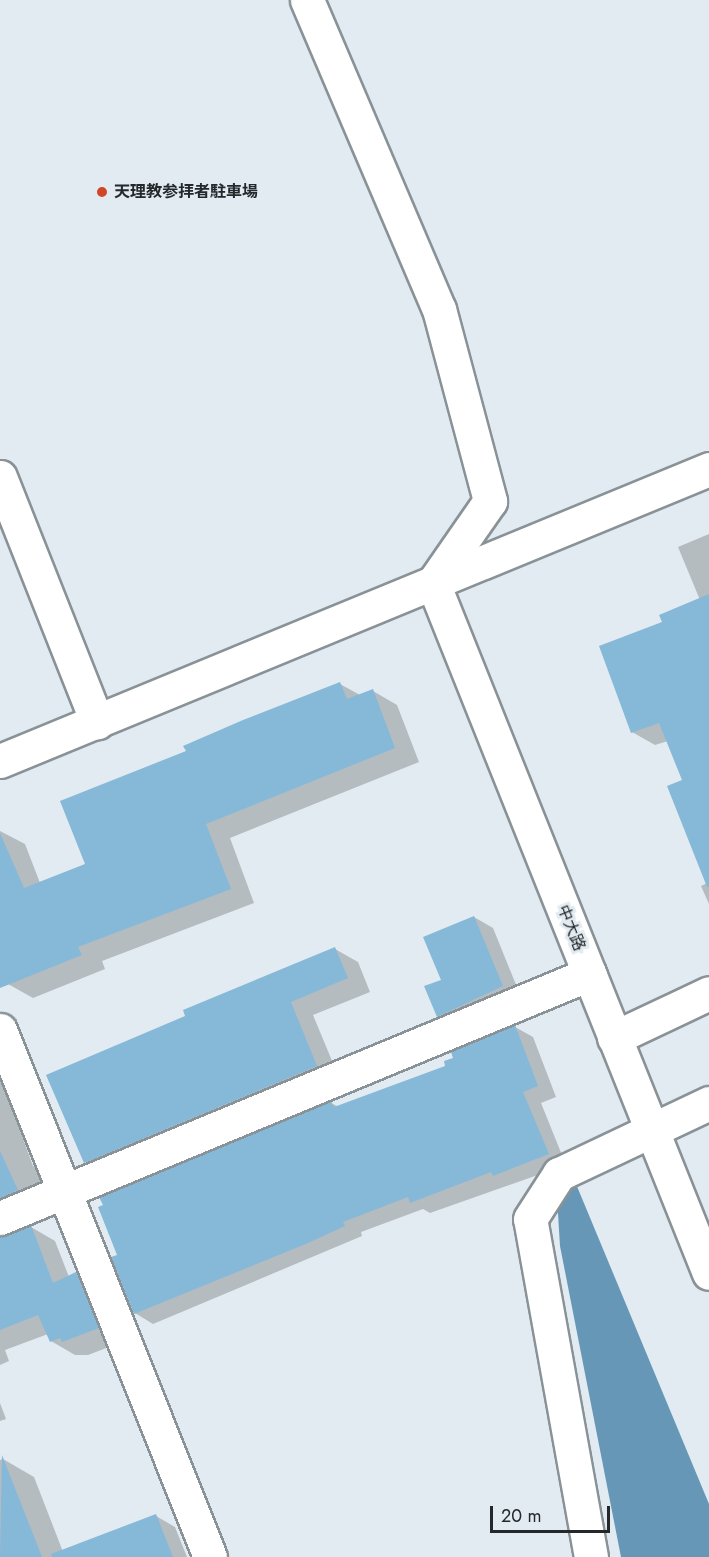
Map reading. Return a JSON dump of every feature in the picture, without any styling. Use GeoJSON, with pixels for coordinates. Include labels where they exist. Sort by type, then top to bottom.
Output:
{"type":"FeatureCollection","features":[{"type":"Feature","properties":{"kind":"street"},"geometry":{"type":"LineString","coordinates":[[307,0],[439,309],[490,501],[433,583]]}},
{"type":"Feature","properties":{"kind":"street"},"geometry":{"type":"LineString","coordinates":[[0,761],[709,469]]}},
{"type":"Feature","properties":{"kind":"street"},"geometry":{"type":"LineString","coordinates":[[0,477],[97,722]]}},
{"type":"Feature","properties":{"kind":"street","name":"中大路"},"geometry":{"type":"LineString","coordinates":[[433,583],[709,1273]]}},
{"type":"Feature","properties":{"kind":"street"},"geometry":{"type":"LineString","coordinates":[[0,1218],[63,1194],[589,974]]}},
{"type":"Feature","properties":{"kind":"street"},"geometry":{"type":"LineString","coordinates":[[614,1038],[709,993]]}},
{"type":"Feature","properties":{"kind":"street"},"geometry":{"type":"LineString","coordinates":[[0,1030],[63,1194],[210,1557]]}},
{"type":"Feature","properties":{"kind":"street"},"geometry":{"type":"LineString","coordinates":[[591,1557],[530,1220],[559,1174],[650,1128],[709,1103]]}},
{"type":"Feature","properties":{"kind":"water"},"geometry":{"type":"Polygon","coordinates":[[[576,1184],[709,1504],[709,1557],[621,1557],[560,1246],[557,1197],[576,1184]]]}},
{"type":"Feature","properties":{"kind":"building"},"geometry":{"type":"Polygon","coordinates":[[[709,594],[709,887],[707,887],[667,786],[682,780],[659,723],[631,733],[599,646],[662,622],[659,615],[709,594]]]}},
{"type":"Feature","properties":{"kind":"building"},"geometry":{"type":"Polygon","coordinates":[[[340,682],[347,699],[373,689],[395,748],[206,824],[231,889],[78,947],[82,955],[0,988],[0,833],[24,888],[85,864],[60,801],[186,751],[183,746],[340,682]]]}},
{"type":"Feature","properties":{"kind":"building"},"geometry":{"type":"Polygon","coordinates":[[[474,916],[503,986],[437,1017],[424,986],[441,980],[423,937],[474,916]]]}},
{"type":"Feature","properties":{"kind":"building"},"geometry":{"type":"Polygon","coordinates":[[[335,947],[348,978],[291,1002],[317,1066],[84,1163],[46,1075],[185,1016],[183,1010],[335,947]]]}},
{"type":"Feature","properties":{"kind":"building"},"geometry":{"type":"Polygon","coordinates":[[[515,1025],[538,1086],[523,1092],[549,1154],[493,1176],[491,1172],[410,1203],[408,1197],[343,1222],[345,1226],[308,1243],[134,1314],[111,1257],[117,1255],[98,1207],[103,1205],[99,1197],[331,1101],[334,1107],[445,1066],[444,1061],[453,1058],[451,1052],[515,1025]]]}},
{"type":"Feature","properties":{"kind":"building"},"geometry":{"type":"Polygon","coordinates":[[[0,1151],[18,1190],[0,1198],[0,1151]]]}},
{"type":"Feature","properties":{"kind":"building"},"geometry":{"type":"Polygon","coordinates":[[[31,1225],[53,1283],[76,1272],[99,1328],[62,1342],[60,1338],[50,1342],[38,1315],[0,1330],[0,1236],[31,1225]]]}},
{"type":"Feature","properties":{"kind":"building"},"geometry":{"type":"Polygon","coordinates":[[[2,1455],[42,1557],[0,1557],[2,1455]]]}},
{"type":"Feature","properties":{"kind":"building"},"geometry":{"type":"Polygon","coordinates":[[[156,1514],[173,1557],[52,1557],[51,1554],[156,1514]]]}},
{"type":"Feature","properties":{"kind":"place","name":"天理教参拝者駐車場"},"geometry":{"type":"Point","coordinates":[102,192]}}]}
